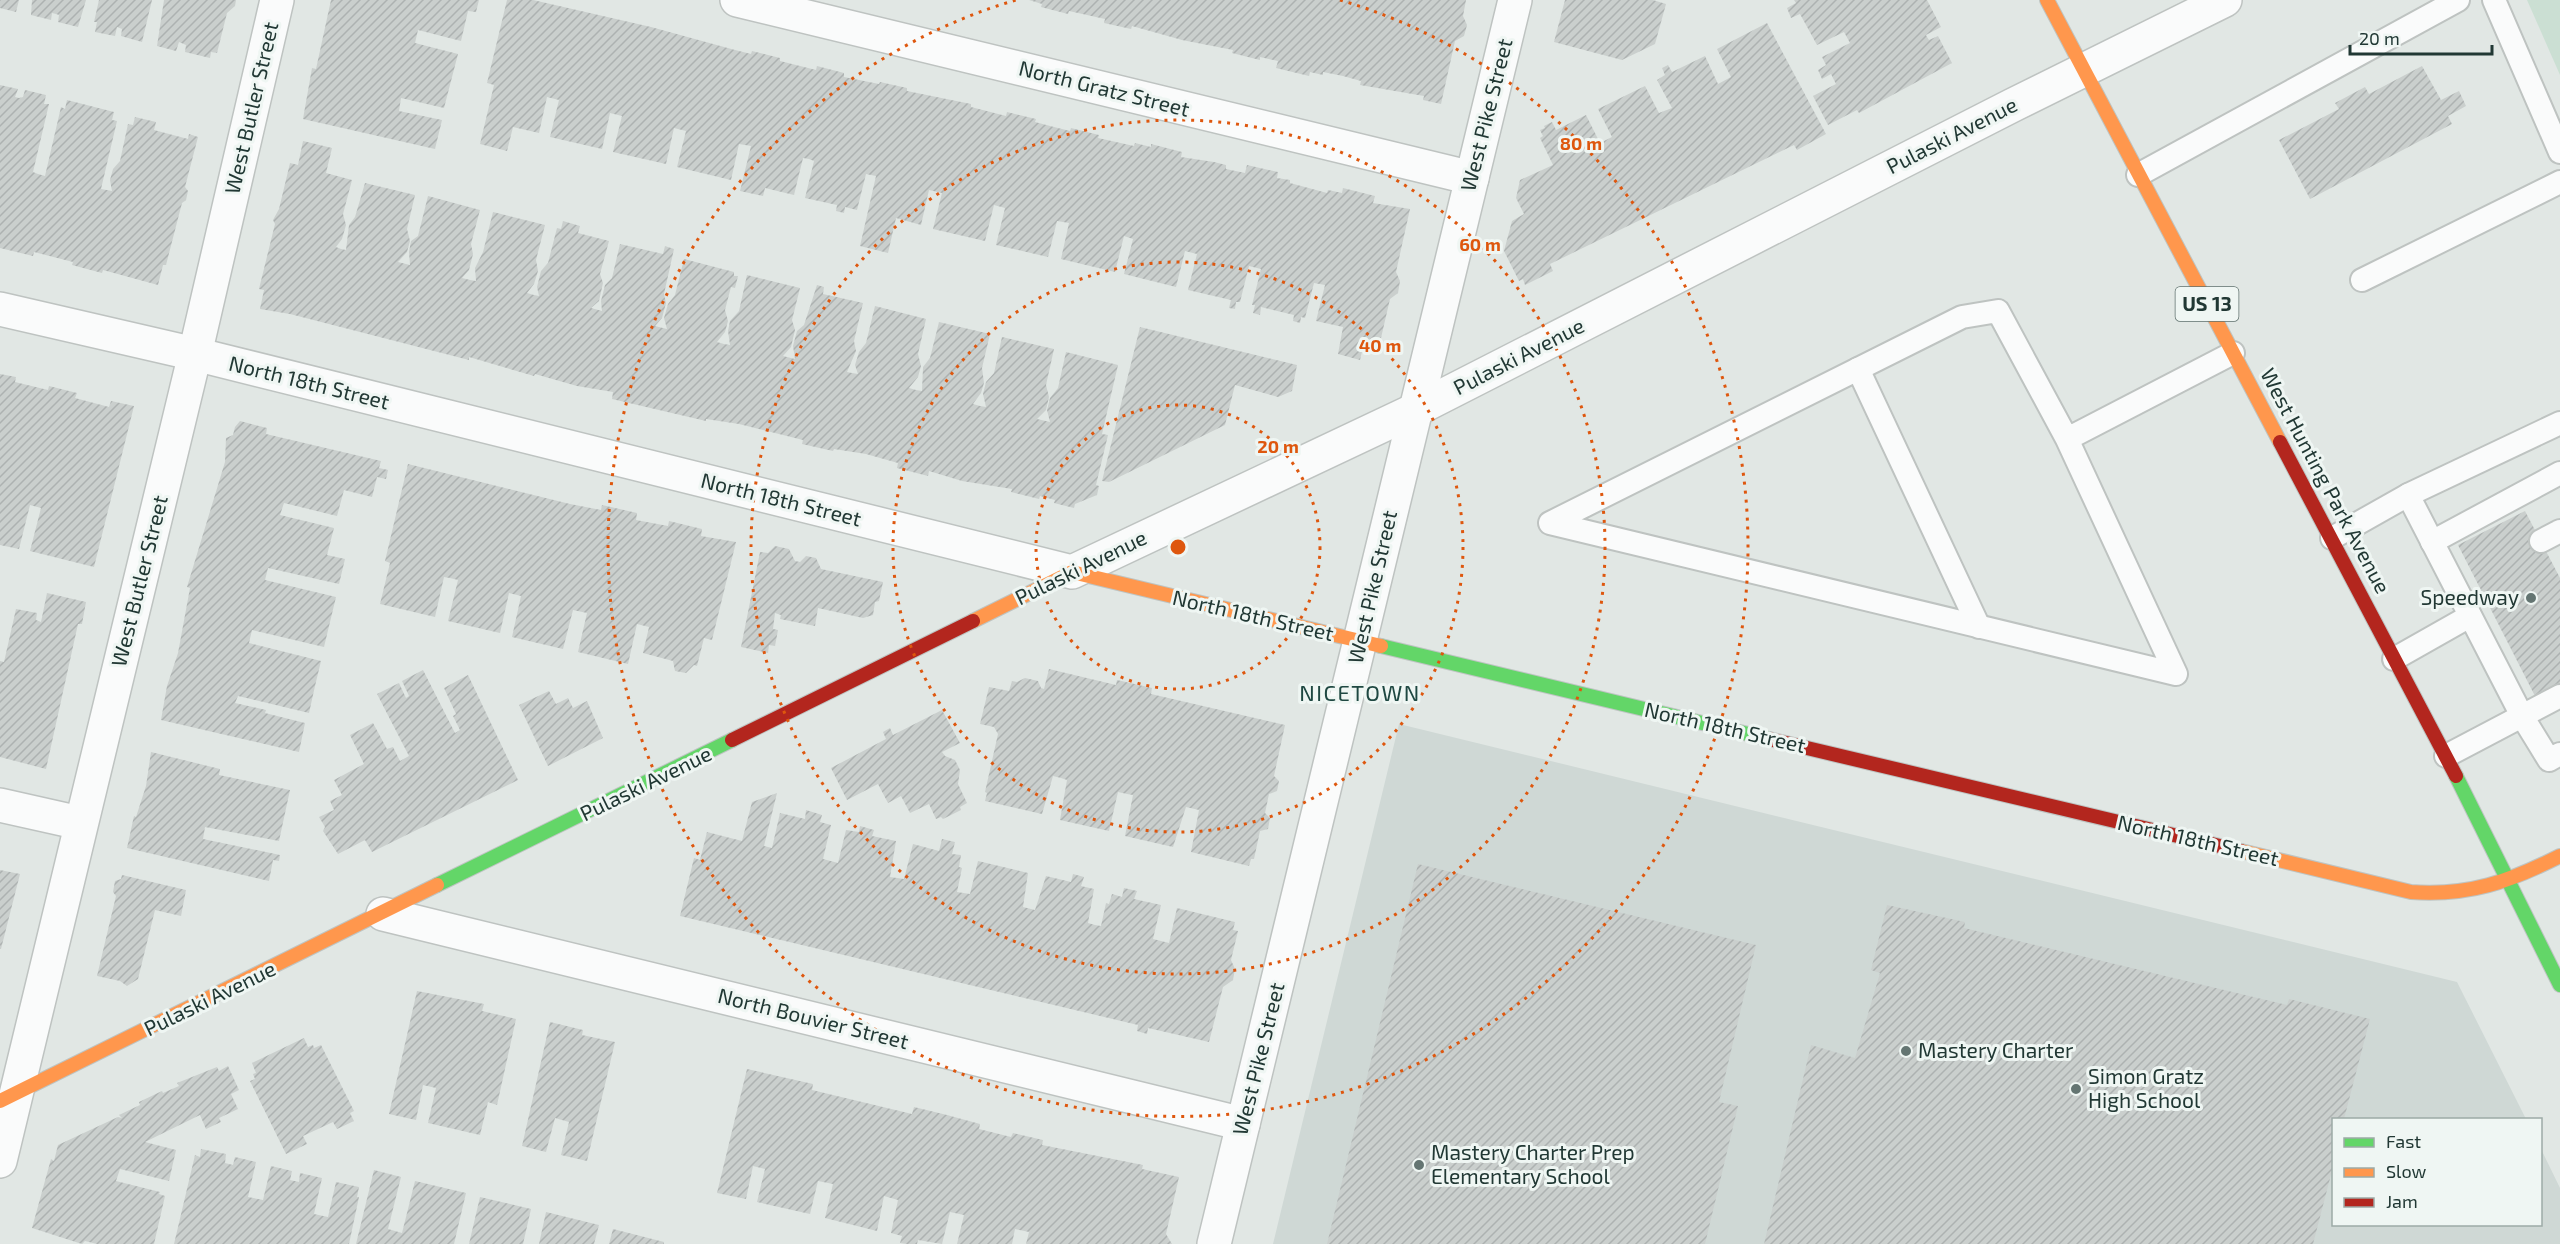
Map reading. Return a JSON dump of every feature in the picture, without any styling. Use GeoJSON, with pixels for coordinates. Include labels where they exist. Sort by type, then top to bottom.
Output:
{"type":"FeatureCollection","features":[{"type":"Feature","properties":{"kind":"street","name":"West Butler Street"},"geometry":{"type":"LineString","coordinates":[[0,1161],[8,1097],[80,823],[195,354],[277,0]]}},
{"type":"Feature","properties":{"kind":"street","name":"North Gratz Street"},"geometry":{"type":"LineString","coordinates":[[737,0],[1472,178]]}},
{"type":"Feature","properties":{"kind":"street","name":"West Pike Street"},"geometry":{"type":"LineString","coordinates":[[1214,1244],[1515,0]]}},
{"type":"Feature","properties":{"kind":"street","name":"West Hunting Park Avenue"},"geometry":{"type":"LineString","coordinates":[[2047,0],[2446,756],[2560,985]]}},
{"type":"Feature","properties":{"kind":"street","name":"Pulaski Avenue"},"geometry":{"type":"LineString","coordinates":[[8,1097],[383,914],[1072,572],[1415,410],[2225,0]]}},
{"type":"Feature","properties":{"kind":"street","name":"North 18th Street"},"geometry":{"type":"LineString","coordinates":[[0,309],[195,354],[1072,572],[2411,891],[2460,894],[2508,882],[2560,856]]}},
{"type":"Feature","properties":{"kind":"street"},"geometry":{"type":"LineString","coordinates":[[0,805],[80,823]]}},
{"type":"Feature","properties":{"kind":"street","name":"North Bouvier Street"},"geometry":{"type":"LineString","coordinates":[[383,914],[1243,1124]]}},
{"type":"Feature","properties":{"kind":"lane"},"geometry":{"type":"LineString","coordinates":[[2138,175],[2458,0]]}},
{"type":"Feature","properties":{"kind":"lane"},"geometry":{"type":"LineString","coordinates":[[2494,0],[2560,152]]}},
{"type":"Feature","properties":{"kind":"lane"},"geometry":{"type":"LineString","coordinates":[[2361,280],[2560,182]]}},
{"type":"Feature","properties":{"kind":"lane"},"geometry":{"type":"LineString","coordinates":[[1998,312],[2067,439],[2176,674],[1550,524],[1858,369],[1962,317],[1998,312]]}},
{"type":"Feature","properties":{"kind":"lane"},"geometry":{"type":"LineString","coordinates":[[2067,439],[2234,353]]}},
{"type":"Feature","properties":{"kind":"lane"},"geometry":{"type":"LineString","coordinates":[[1858,369],[1979,627]]}},
{"type":"Feature","properties":{"kind":"lane"},"geometry":{"type":"LineString","coordinates":[[2332,538],[2408,495],[2560,423]]}},
{"type":"Feature","properties":{"kind":"lane"},"geometry":{"type":"LineString","coordinates":[[2432,542],[2560,473]]}},
{"type":"Feature","properties":{"kind":"lane"},"geometry":{"type":"LineString","coordinates":[[2408,495],[2432,542],[2464,579],[2470,616],[2516,682],[2522,716],[2549,760],[2560,754]]}},
{"type":"Feature","properties":{"kind":"lane"},"geometry":{"type":"LineString","coordinates":[[2394,659],[2470,616]]}},
{"type":"Feature","properties":{"kind":"lane"},"geometry":{"type":"LineString","coordinates":[[2446,756],[2560,696]]}},
{"type":"Feature","properties":{"kind":"shaded area","name":"Mastery Charter"},"geometry":{"type":"Polygon","coordinates":[[[1399,724],[2457,982],[2525,1118],[2332,1118],[2332,1226],[2542,1226],[2542,1151],[2560,1188],[2560,1244],[1273,1244],[1399,724]]]}},
{"type":"Feature","properties":{"kind":"green space"},"geometry":{"type":"Polygon","coordinates":[[[2527,0],[2560,0],[2560,75],[2527,0]]]}},
{"type":"Feature","properties":{"kind":"building"},"geometry":{"type":"Polygon","coordinates":[[[0,0],[19,0],[16,12],[0,8],[0,0]]]}},
{"type":"Feature","properties":{"kind":"building"},"geometry":{"type":"Polygon","coordinates":[[[32,0],[86,0],[78,27],[58,22],[59,15],[56,14],[52,13],[51,20],[31,15],[32,0]]]}},
{"type":"Feature","properties":{"kind":"building"},"geometry":{"type":"Polygon","coordinates":[[[99,0],[152,0],[142,42],[121,36],[122,29],[117,27],[115,36],[95,32],[97,22],[94,22],[99,0]]]}},
{"type":"Feature","properties":{"kind":"building"},"geometry":{"type":"Polygon","coordinates":[[[164,0],[236,0],[235,6],[227,13],[217,53],[211,52],[210,58],[185,52],[186,45],[179,42],[176,51],[157,46],[164,0]]]}},
{"type":"Feature","properties":{"kind":"building"},"geometry":{"type":"Polygon","coordinates":[[[331,0],[479,0],[476,12],[468,11],[461,41],[418,30],[415,43],[458,54],[444,108],[401,98],[399,111],[442,120],[435,149],[303,119],[312,68],[316,69],[331,0]]]}},
{"type":"Feature","properties":{"kind":"building"},"geometry":{"type":"Polygon","coordinates":[[[507,0],[533,0],[651,27],[751,54],[752,51],[780,58],[780,61],[816,70],[817,66],[844,73],[844,77],[879,84],[880,82],[907,88],[907,91],[971,104],[971,107],[1006,116],[1007,112],[1036,119],[1035,122],[1054,127],[1070,131],[1071,128],[1099,135],[1098,138],[1134,146],[1135,143],[1151,147],[1151,144],[1182,152],[1181,157],[1226,165],[1226,169],[1245,173],[1247,165],[1278,172],[1277,178],[1290,180],[1290,183],[1327,193],[1328,190],[1342,193],[1343,188],[1375,196],[1373,203],[1410,209],[1396,272],[1400,281],[1398,293],[1390,299],[1381,338],[1374,337],[1373,341],[1365,339],[1360,360],[1338,354],[1343,327],[1316,321],[1325,285],[1314,283],[1305,318],[1301,317],[1300,323],[1293,321],[1294,315],[1261,307],[1260,315],[1253,313],[1255,305],[1252,305],[1261,269],[1249,266],[1240,302],[1236,302],[1235,309],[1229,308],[1231,300],[1188,290],[1197,254],[1185,251],[1176,287],[1124,274],[1133,239],[1124,236],[1115,272],[1061,259],[1069,223],[1057,221],[1048,257],[996,245],[1005,208],[994,205],[985,241],[933,229],[942,193],[929,190],[921,225],[896,218],[888,253],[860,246],[876,176],[866,174],[857,210],[845,207],[844,213],[836,211],[837,205],[805,198],[814,161],[809,159],[803,158],[794,195],[765,188],[763,196],[740,191],[751,146],[739,144],[731,180],[677,167],[686,131],[674,128],[666,164],[613,152],[622,116],[610,113],[602,149],[550,137],[559,100],[547,97],[539,133],[513,127],[507,151],[480,144],[494,85],[487,83],[507,0]]]}},
{"type":"Feature","properties":{"kind":"building"},"geometry":{"type":"Polygon","coordinates":[[[1029,0],[1466,0],[1463,16],[1467,25],[1464,36],[1455,41],[1441,104],[1423,100],[1424,96],[1360,85],[1361,81],[1343,76],[1310,72],[1309,76],[1276,68],[1278,61],[1260,57],[1260,60],[1232,53],[1233,50],[1182,40],[1132,26],[1131,29],[1104,23],[1105,19],[1069,11],[1068,14],[1041,7],[1042,4],[1029,0]]]}},
{"type":"Feature","properties":{"kind":"building"},"geometry":{"type":"Polygon","coordinates":[[[1565,0],[1653,0],[1666,4],[1655,44],[1622,60],[1554,42],[1565,0]]]}},
{"type":"Feature","properties":{"kind":"building"},"geometry":{"type":"Polygon","coordinates":[[[1794,0],[1927,0],[1941,27],[1926,35],[1929,40],[1938,36],[1952,63],[1859,113],[1857,110],[1828,125],[1813,96],[1836,84],[1831,74],[1822,79],[1818,70],[1826,65],[1822,57],[1850,43],[1844,32],[1817,45],[1800,14],[1791,18],[1787,8],[1796,3],[1794,0]]]}},
{"type":"Feature","properties":{"kind":"building"},"geometry":{"type":"Polygon","coordinates":[[[1767,23],[1826,134],[1797,150],[1794,145],[1550,264],[1553,271],[1525,285],[1523,279],[1519,281],[1504,251],[1512,221],[1524,214],[1516,198],[1520,180],[1553,165],[1540,138],[1543,136],[1540,130],[1552,122],[1556,130],[1586,115],[1600,143],[1612,137],[1598,109],[1645,86],[1659,113],[1672,108],[1657,80],[1665,75],[1662,68],[1668,65],[1672,72],[1705,56],[1718,84],[1731,77],[1717,49],[1767,23]]]}},
{"type":"Feature","properties":{"kind":"building"},"geometry":{"type":"Polygon","coordinates":[[[2422,66],[2441,100],[2459,91],[2466,106],[2448,116],[2452,124],[2310,199],[2279,140],[2339,109],[2335,103],[2365,87],[2369,94],[2422,66]]]}},
{"type":"Feature","properties":{"kind":"building"},"geometry":{"type":"Polygon","coordinates":[[[0,85],[18,89],[15,97],[19,98],[23,97],[25,90],[46,95],[44,104],[49,104],[33,172],[45,176],[61,107],[65,109],[67,100],[114,112],[112,120],[117,121],[101,189],[112,191],[110,180],[113,169],[120,161],[128,124],[133,125],[135,117],[156,122],[154,130],[188,139],[189,134],[198,137],[185,187],[188,191],[186,200],[182,203],[166,265],[163,265],[158,285],[103,270],[102,273],[72,265],[73,262],[34,252],[33,256],[0,248],[0,85]]]}},
{"type":"Feature","properties":{"kind":"building"},"geometry":{"type":"Polygon","coordinates":[[[303,141],[332,148],[326,173],[352,180],[343,214],[346,225],[342,239],[336,247],[341,249],[346,250],[349,225],[355,217],[365,183],[415,195],[407,229],[410,241],[407,252],[398,262],[410,265],[411,241],[418,236],[428,196],[480,210],[471,244],[473,254],[469,270],[462,278],[470,280],[476,281],[475,268],[483,252],[493,212],[545,225],[536,260],[538,271],[534,284],[527,293],[534,295],[539,296],[537,287],[541,271],[548,263],[557,228],[561,229],[563,221],[580,226],[578,233],[609,241],[600,274],[603,283],[599,301],[591,308],[602,311],[601,301],[605,285],[612,278],[620,244],[663,254],[665,246],[674,249],[664,294],[666,303],[662,318],[655,326],[667,329],[664,318],[668,304],[675,295],[684,259],[734,272],[734,276],[738,276],[735,288],[731,287],[725,310],[728,321],[725,332],[717,342],[724,344],[730,345],[728,331],[730,321],[739,311],[747,275],[800,288],[792,320],[795,330],[791,347],[783,356],[795,359],[793,346],[797,331],[804,325],[817,285],[824,287],[823,294],[863,303],[854,341],[856,351],[847,372],[858,374],[855,365],[859,352],[866,343],[875,306],[926,319],[918,354],[921,366],[918,377],[909,388],[916,390],[922,391],[923,367],[930,358],[939,322],[990,334],[982,368],[984,383],[981,393],[973,404],[980,406],[986,407],[983,394],[986,382],[994,373],[1002,337],[1054,349],[1046,385],[1049,397],[1046,410],[1037,419],[1050,422],[1047,410],[1050,398],[1058,388],[1066,352],[1118,365],[1102,434],[1108,435],[1096,485],[1099,486],[1097,495],[1075,504],[1074,508],[1054,503],[1055,500],[1040,496],[1039,499],[1011,492],[1012,489],[962,481],[929,471],[928,476],[897,468],[898,463],[866,454],[834,449],[833,451],[802,444],[803,440],[739,424],[706,419],[706,421],[612,399],[613,392],[577,386],[535,374],[534,376],[469,357],[469,360],[290,314],[260,309],[264,290],[259,289],[275,224],[273,220],[279,209],[290,163],[298,165],[303,141]]]}},
{"type":"Feature","properties":{"kind":"building"},"geometry":{"type":"Polygon","coordinates":[[[1140,327],[1297,365],[1292,391],[1278,397],[1235,385],[1225,425],[1109,482],[1102,481],[1140,327]]]}},
{"type":"Feature","properties":{"kind":"building"},"geometry":{"type":"Polygon","coordinates":[[[0,374],[16,377],[15,382],[48,390],[49,386],[77,393],[75,398],[109,407],[111,401],[134,406],[94,567],[30,551],[41,508],[30,505],[19,549],[0,545],[0,374]]]}},
{"type":"Feature","properties":{"kind":"building"},"geometry":{"type":"Polygon","coordinates":[[[240,421],[267,428],[266,434],[381,461],[379,468],[388,470],[386,479],[377,477],[372,497],[344,490],[337,516],[284,503],[280,515],[334,528],[327,555],[345,559],[339,584],[268,568],[265,580],[336,597],[324,647],[252,630],[249,643],[321,661],[309,713],[238,696],[235,703],[305,723],[299,752],[161,720],[167,686],[178,653],[190,588],[187,587],[225,462],[226,438],[233,435],[240,421]]]}},
{"type":"Feature","properties":{"kind":"building"},"geometry":{"type":"Polygon","coordinates":[[[408,464],[570,504],[601,510],[602,505],[637,513],[636,520],[668,526],[669,521],[702,529],[701,536],[736,542],[712,640],[704,638],[697,666],[694,665],[686,673],[675,671],[673,661],[643,653],[649,627],[637,624],[628,664],[578,652],[587,613],[573,610],[563,649],[512,637],[521,596],[509,593],[500,633],[448,621],[458,580],[450,578],[444,577],[435,617],[380,604],[390,563],[385,561],[408,464]]]}},
{"type":"Feature","properties":{"kind":"building"},"geometry":{"type":"Polygon","coordinates":[[[2525,511],[2560,578],[2560,685],[2536,698],[2458,545],[2525,511]]]}},
{"type":"Feature","properties":{"kind":"building"},"geometry":{"type":"Polygon","coordinates":[[[775,546],[789,549],[795,561],[800,562],[806,556],[816,558],[821,569],[883,582],[879,601],[875,602],[873,615],[863,618],[818,608],[815,626],[780,619],[781,615],[775,613],[773,629],[778,630],[775,646],[769,645],[768,653],[741,647],[760,552],[768,553],[775,546]]]}},
{"type":"Feature","properties":{"kind":"building"},"geometry":{"type":"Polygon","coordinates":[[[47,593],[86,602],[82,624],[78,624],[46,769],[0,757],[0,661],[4,662],[16,609],[37,613],[36,620],[41,622],[47,593]]]}},
{"type":"Feature","properties":{"kind":"building"},"geometry":{"type":"Polygon","coordinates":[[[1049,669],[1116,685],[1117,680],[1152,688],[1151,694],[1285,725],[1274,776],[1279,781],[1277,791],[1269,794],[1265,813],[1270,818],[1268,829],[1260,831],[1254,859],[1251,859],[1249,866],[1191,852],[1199,810],[1186,807],[1173,847],[1125,836],[1133,795],[1118,792],[1109,831],[1060,820],[1067,780],[1053,776],[1042,814],[985,801],[998,734],[994,727],[980,724],[989,687],[1009,691],[1012,681],[1017,682],[1025,678],[1038,681],[1044,689],[1049,669]]]}},
{"type":"Feature","properties":{"kind":"building"},"geometry":{"type":"Polygon","coordinates":[[[423,670],[455,733],[460,730],[453,716],[456,714],[444,688],[468,675],[518,780],[372,852],[365,840],[338,854],[323,831],[325,827],[319,817],[334,810],[330,801],[342,795],[334,780],[364,764],[350,735],[373,723],[387,749],[393,747],[400,761],[409,756],[377,694],[399,683],[406,698],[409,696],[402,681],[423,670]]]}},
{"type":"Feature","properties":{"kind":"building"},"geometry":{"type":"Polygon","coordinates":[[[549,691],[556,704],[568,698],[573,708],[587,701],[603,738],[548,766],[519,705],[549,691]]]}},
{"type":"Feature","properties":{"kind":"building"},"geometry":{"type":"Polygon","coordinates":[[[942,710],[960,743],[942,752],[945,756],[955,760],[960,770],[958,784],[967,803],[960,807],[961,810],[943,819],[941,817],[936,819],[929,804],[910,813],[901,796],[888,803],[878,784],[847,800],[831,768],[886,739],[883,732],[890,728],[893,735],[942,710]]]}},
{"type":"Feature","properties":{"kind":"building"},"geometry":{"type":"Polygon","coordinates":[[[151,752],[220,769],[219,775],[290,790],[279,841],[205,827],[203,839],[280,855],[279,861],[273,860],[269,881],[127,848],[134,816],[136,817],[146,786],[151,752]]]}},
{"type":"Feature","properties":{"kind":"building"},"geometry":{"type":"Polygon","coordinates":[[[777,793],[764,846],[772,848],[780,813],[805,819],[806,810],[822,815],[820,822],[831,825],[823,859],[838,863],[846,830],[859,832],[860,826],[874,830],[872,836],[896,841],[890,877],[904,879],[913,844],[939,851],[942,839],[955,842],[952,854],[961,855],[959,867],[962,868],[957,892],[970,894],[978,861],[1028,873],[1023,907],[1035,910],[1046,876],[1071,882],[1073,874],[1084,877],[1081,886],[1094,889],[1088,923],[1095,925],[1101,926],[1106,903],[1109,904],[1112,894],[1122,897],[1124,888],[1137,891],[1134,899],[1161,905],[1153,939],[1169,943],[1177,908],[1235,922],[1233,930],[1238,931],[1231,960],[1235,969],[1233,980],[1223,987],[1209,1042],[1148,1028],[1147,1034],[1137,1031],[1138,1025],[680,916],[694,858],[700,860],[707,832],[742,841],[752,802],[777,793]]]}},
{"type":"Feature","properties":{"kind":"building"},"geometry":{"type":"Polygon","coordinates":[[[1418,864],[1756,945],[1719,1102],[1738,1106],[1705,1244],[1327,1244],[1418,864]]]}},
{"type":"Feature","properties":{"kind":"building"},"geometry":{"type":"Polygon","coordinates":[[[0,870],[20,874],[1,949],[0,949],[0,870]]]}},
{"type":"Feature","properties":{"kind":"building"},"geometry":{"type":"Polygon","coordinates":[[[122,875],[186,890],[181,916],[155,910],[138,979],[127,986],[120,981],[97,976],[116,896],[113,892],[115,881],[121,879],[122,875]]]}},
{"type":"Feature","properties":{"kind":"building","name":"Simon Gratz High School"},"geometry":{"type":"Polygon","coordinates":[[[1887,905],[1965,922],[1964,928],[2287,1005],[2289,999],[2370,1019],[2344,1118],[2332,1118],[2332,1171],[2313,1244],[1764,1244],[1811,1045],[1855,1058],[1880,973],[1871,970],[1887,905]]]}},
{"type":"Feature","properties":{"kind":"building"},"geometry":{"type":"Polygon","coordinates":[[[417,991],[484,1004],[482,1011],[516,1019],[497,1105],[488,1102],[480,1135],[428,1123],[436,1088],[423,1085],[416,1120],[389,1114],[417,991]]]}},
{"type":"Feature","properties":{"kind":"building"},"geometry":{"type":"Polygon","coordinates":[[[550,1022],[583,1030],[582,1035],[615,1042],[587,1161],[561,1155],[569,1122],[555,1118],[546,1152],[522,1146],[550,1022]]]}},
{"type":"Feature","properties":{"kind":"building"},"geometry":{"type":"Polygon","coordinates":[[[304,1038],[308,1047],[313,1045],[314,1048],[321,1045],[354,1111],[350,1113],[354,1121],[337,1129],[333,1122],[303,1136],[307,1144],[286,1154],[250,1081],[255,1079],[253,1074],[256,1073],[252,1063],[304,1038]]]}},
{"type":"Feature","properties":{"kind":"building"},"geometry":{"type":"Polygon","coordinates":[[[228,1066],[239,1090],[231,1094],[238,1109],[219,1118],[221,1122],[206,1129],[200,1115],[145,1142],[176,1150],[169,1181],[120,1169],[116,1181],[160,1192],[159,1194],[165,1196],[154,1244],[97,1244],[85,1241],[82,1244],[32,1228],[51,1159],[54,1161],[58,1145],[118,1117],[122,1118],[119,1115],[140,1105],[139,1102],[179,1086],[177,1083],[217,1067],[219,1071],[228,1066]]]}},
{"type":"Feature","properties":{"kind":"building"},"geometry":{"type":"Polygon","coordinates":[[[747,1069],[813,1084],[812,1090],[912,1114],[914,1107],[980,1124],[979,1129],[1011,1137],[1013,1133],[1043,1140],[1042,1145],[1143,1165],[1142,1169],[1179,1177],[1166,1234],[1172,1244],[1026,1244],[1029,1232],[1015,1229],[1012,1244],[957,1244],[964,1215],[950,1212],[942,1244],[918,1240],[917,1244],[900,1243],[902,1236],[891,1233],[898,1200],[884,1196],[877,1231],[825,1218],[833,1184],[818,1181],[810,1214],[757,1202],[765,1169],[753,1166],[746,1199],[717,1193],[747,1069]]]}},
{"type":"Feature","properties":{"kind":"building"},"geometry":{"type":"Polygon","coordinates":[[[201,1149],[226,1154],[225,1163],[233,1165],[235,1157],[256,1162],[248,1197],[263,1200],[271,1166],[292,1171],[290,1180],[299,1182],[300,1173],[322,1178],[314,1214],[328,1217],[336,1182],[359,1187],[349,1244],[174,1244],[195,1155],[200,1157],[201,1149]]]}},
{"type":"Feature","properties":{"kind":"building"},"geometry":{"type":"Polygon","coordinates":[[[374,1170],[401,1177],[388,1229],[402,1233],[415,1181],[466,1193],[454,1244],[356,1244],[374,1170]]]}},
{"type":"Feature","properties":{"kind":"building"},"geometry":{"type":"Polygon","coordinates":[[[480,1197],[531,1209],[523,1244],[469,1244],[480,1197]]]}},
{"type":"Feature","properties":{"kind":"building"},"geometry":{"type":"Polygon","coordinates":[[[546,1212],[599,1225],[594,1244],[539,1244],[546,1212]]]}},
{"type":"Feature","properties":{"kind":"building"},"geometry":{"type":"Polygon","coordinates":[[[613,1229],[664,1242],[664,1244],[609,1244],[613,1229]]]}},
{"type":"Feature","properties":{"kind":"traffic: fast"},"geometry":{"type":"LineString","coordinates":[[1381,646],[1769,739]]}},
{"type":"Feature","properties":{"kind":"traffic: fast"},"geometry":{"type":"LineString","coordinates":[[437,885],[732,740]]}},
{"type":"Feature","properties":{"kind":"traffic: fast"},"geometry":{"type":"LineString","coordinates":[[2456,776],[2560,985]]}},
{"type":"Feature","properties":{"kind":"traffic: slow"},"geometry":{"type":"LineString","coordinates":[[2047,0],[2280,442]]}},
{"type":"Feature","properties":{"kind":"traffic: slow"},"geometry":{"type":"LineString","coordinates":[[973,621],[1072,572],[1381,646]]}},
{"type":"Feature","properties":{"kind":"traffic: slow"},"geometry":{"type":"LineString","coordinates":[[2241,851],[2411,892],[2432,893],[2470,889],[2506,880],[2560,856]]}},
{"type":"Feature","properties":{"kind":"traffic: slow"},"geometry":{"type":"LineString","coordinates":[[0,1101],[437,885]]}},
{"type":"Feature","properties":{"kind":"traffic: jam"},"geometry":{"type":"LineString","coordinates":[[2280,442],[2456,776]]}},
{"type":"Feature","properties":{"kind":"traffic: jam"},"geometry":{"type":"LineString","coordinates":[[732,740],[973,621]]}},
{"type":"Feature","properties":{"kind":"traffic: jam"},"geometry":{"type":"LineString","coordinates":[[1769,739],[2241,851]]}},
{"type":"Feature","properties":{"kind":"place","name":"Speedway"},"geometry":{"type":"Point","coordinates":[2531,598]}},
{"type":"Feature","properties":{"kind":"place","name":"Mastery Charter"},"geometry":{"type":"Point","coordinates":[1906,1051]}},
{"type":"Feature","properties":{"kind":"place","name":"Simon Gratz High School"},"geometry":{"type":"Point","coordinates":[2076,1089]}},
{"type":"Feature","properties":{"kind":"place","name":"Mastery Charter Prep Elementary School"},"geometry":{"type":"Point","coordinates":[1419,1165]}},
{"type":"Feature","properties":{"kind":"district","name":"NICETOWN"},"geometry":{"type":"Point","coordinates":[1360,693]}}]}
